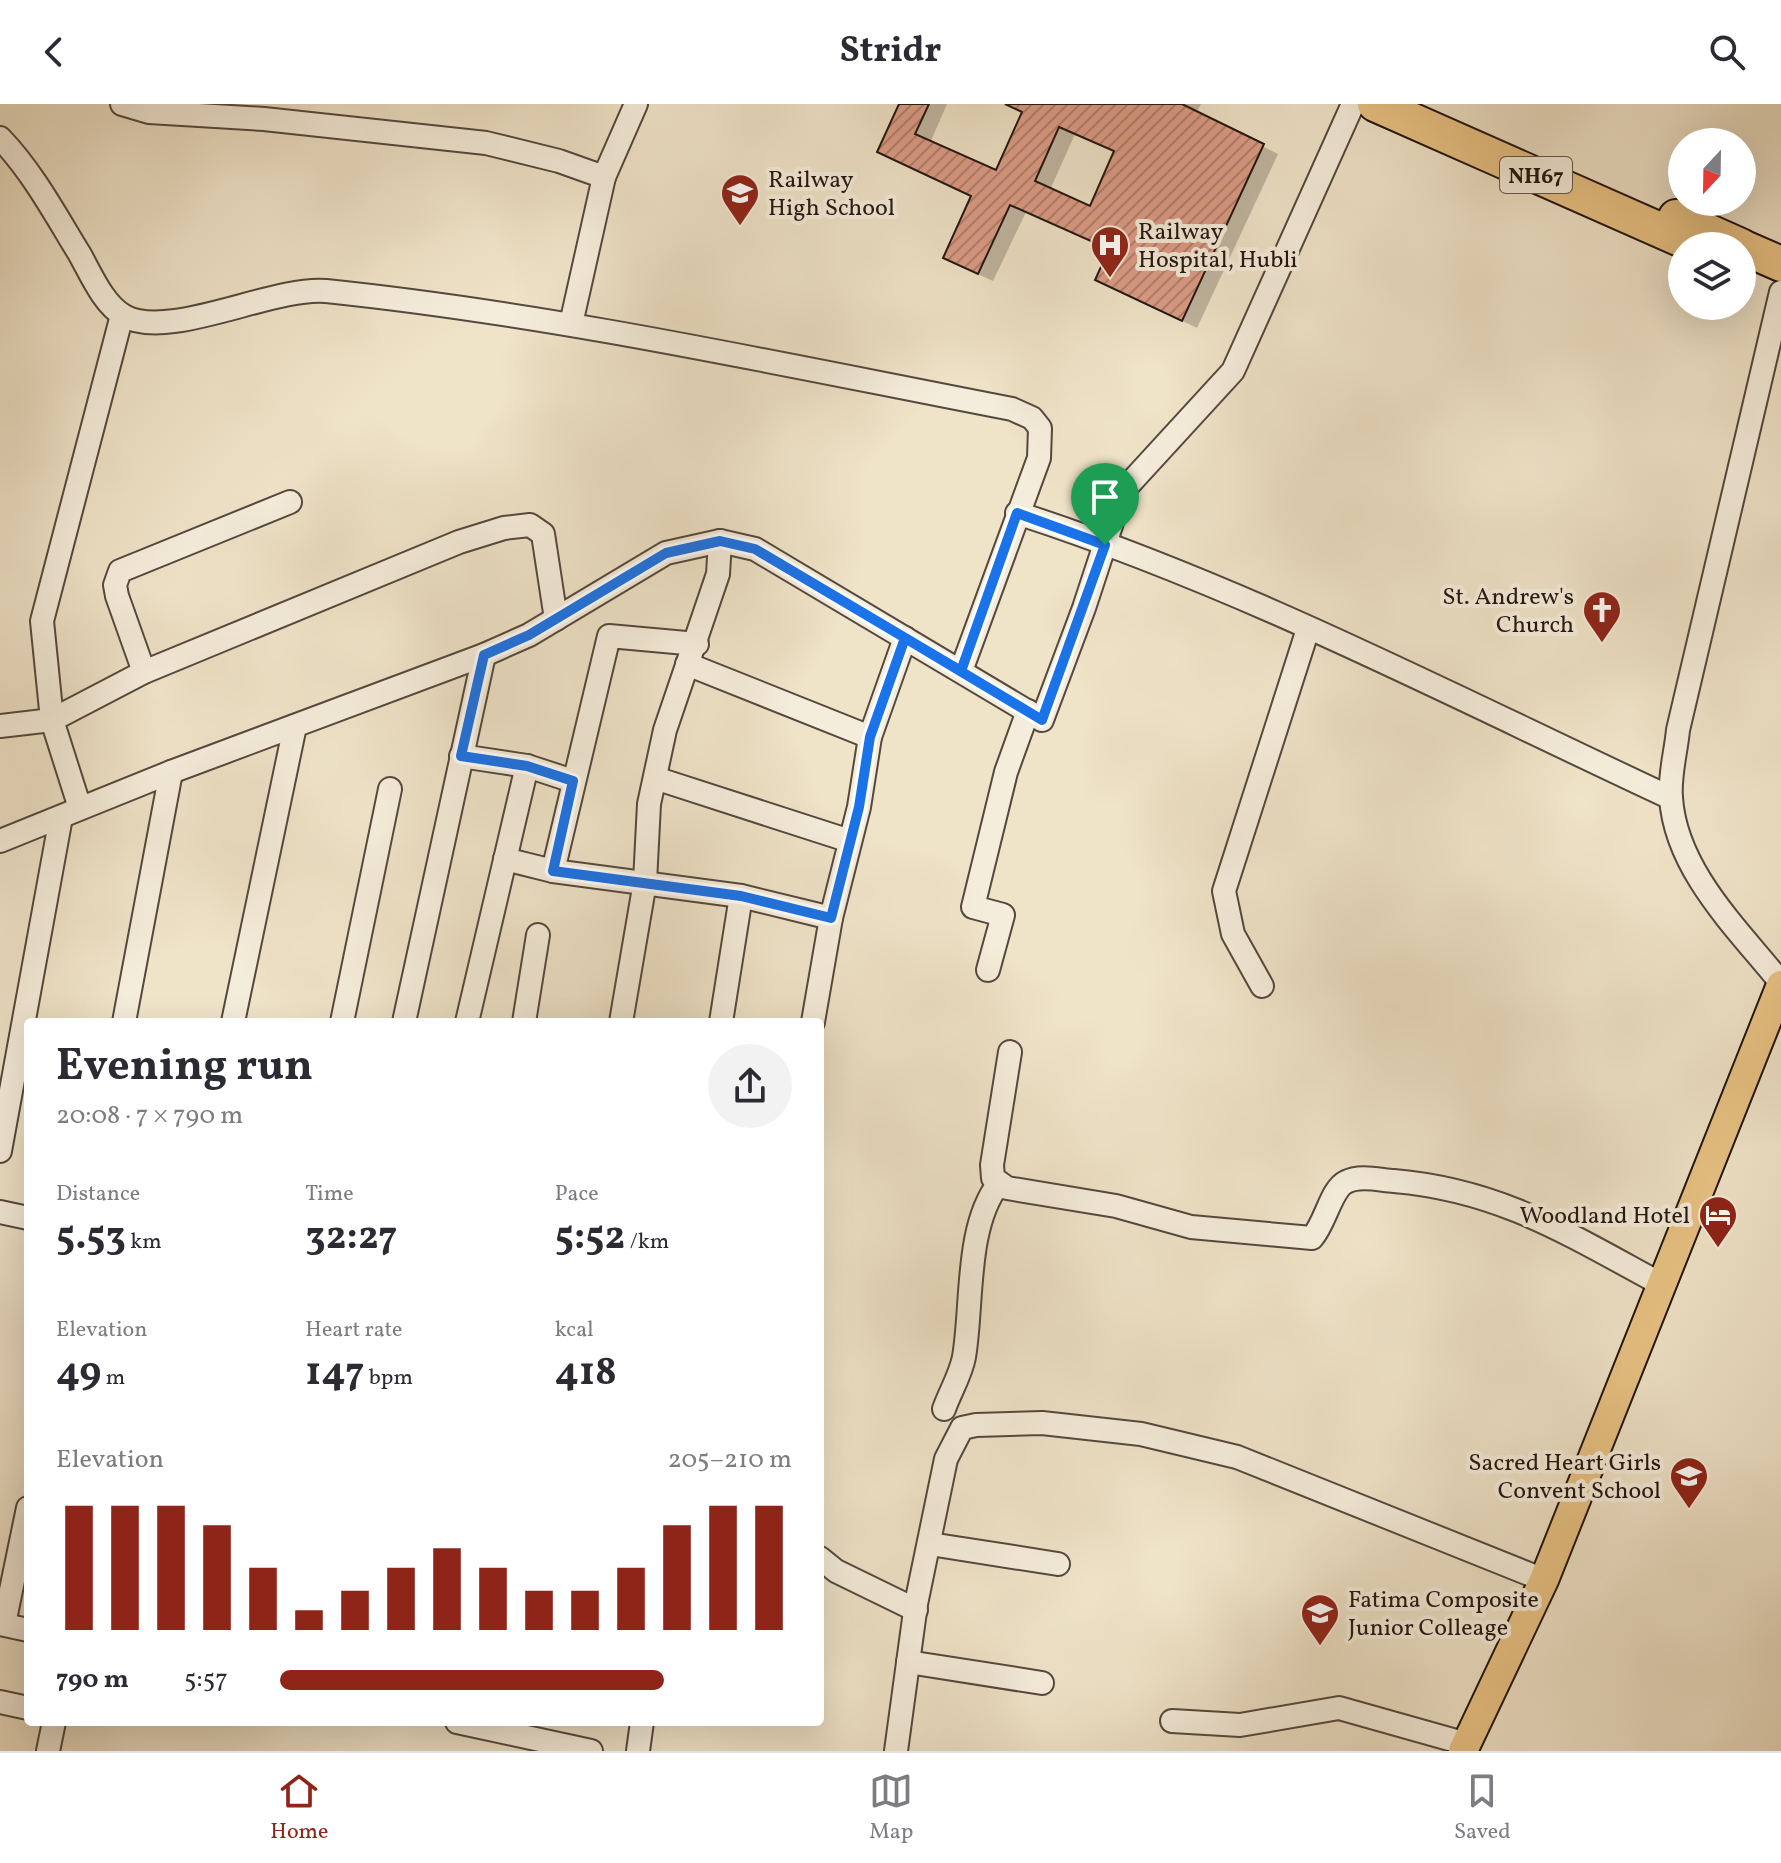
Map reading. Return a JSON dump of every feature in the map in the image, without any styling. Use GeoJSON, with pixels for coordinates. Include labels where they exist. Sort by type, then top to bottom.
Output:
{"type":"FeatureCollection","features":[{"type":"Feature","properties":{"kind":"highway","name":"NH67"},"geometry":{"type":"LineString","coordinates":[[1375,104],[1668,234]]}},
{"type":"Feature","properties":{"kind":"highway","name":"NH67"},"geometry":{"type":"LineString","coordinates":[[1420,104],[1709,232]]}},
{"type":"Feature","properties":{"kind":"highway","name":"NH67"},"geometry":{"type":"LineString","coordinates":[[1756,253],[1781,264]]}},
{"type":"Feature","properties":{"kind":"highway"},"geometry":{"type":"LineString","coordinates":[[1756,272],[1781,283]]}},
{"type":"Feature","properties":{"kind":"main road"},"geometry":{"type":"LineString","coordinates":[[1465,1748],[1544,1580],[1659,1283],[1781,984]]}},
{"type":"Feature","properties":{"kind":"street"},"geometry":{"type":"LineString","coordinates":[[122,104],[149,112],[264,119],[340,130],[486,143],[559,161],[604,177]]}},
{"type":"Feature","properties":{"kind":"street"},"geometry":{"type":"LineString","coordinates":[[571,324],[604,177],[636,104]]}},
{"type":"Feature","properties":{"kind":"street"},"geometry":{"type":"LineString","coordinates":[[0,841],[171,772],[484,655],[556,619],[666,553],[720,541],[755,549],[1042,720],[1122,492],[1233,371],[1353,104]]}},
{"type":"Feature","properties":{"kind":"street"},"geometry":{"type":"LineString","coordinates":[[0,138],[57,217],[106,298],[122,315],[149,324],[315,290],[451,304],[571,324],[1012,409],[1032,418],[1040,428],[1042,442],[961,671]]}},
{"type":"Feature","properties":{"kind":"street"},"geometry":{"type":"LineString","coordinates":[[1781,292],[1678,730],[1671,798],[1684,853],[1706,887],[1781,984]]}},
{"type":"Feature","properties":{"kind":"street"},"geometry":{"type":"LineString","coordinates":[[28,1018],[71,813],[52,720],[42,621],[122,315]]}},
{"type":"Feature","properties":{"kind":"street"},"geometry":{"type":"LineString","coordinates":[[144,672],[117,596],[115,585],[120,571],[290,502]]}},
{"type":"Feature","properties":{"kind":"street"},"geometry":{"type":"LineString","coordinates":[[1017,513],[1105,545],[1308,629],[1671,798]]}},
{"type":"Feature","properties":{"kind":"street"},"geometry":{"type":"LineString","coordinates":[[0,726],[52,720],[144,672],[459,542],[514,526],[530,525],[543,534],[556,619]]}},
{"type":"Feature","properties":{"kind":"street"},"geometry":{"type":"LineString","coordinates":[[622,1018],[645,882],[649,804],[665,730],[718,574],[720,541]]}},
{"type":"Feature","properties":{"kind":"street"},"geometry":{"type":"LineString","coordinates":[[1262,986],[1233,934],[1224,891],[1308,629]]}},
{"type":"Feature","properties":{"kind":"street"},"geometry":{"type":"LineString","coordinates":[[553,871],[609,636],[692,654],[870,737]]}},
{"type":"Feature","properties":{"kind":"street"},"geometry":{"type":"LineString","coordinates":[[814,1018],[831,918],[870,737],[905,638]]}},
{"type":"Feature","properties":{"kind":"street"},"geometry":{"type":"LineString","coordinates":[[405,1018],[484,655]]}},
{"type":"Feature","properties":{"kind":"street"},"geometry":{"type":"LineString","coordinates":[[988,970],[1003,915],[973,907],[1006,772],[1028,711]]}},
{"type":"Feature","properties":{"kind":"street"},"geometry":{"type":"LineString","coordinates":[[234,1018],[295,726]]}},
{"type":"Feature","properties":{"kind":"street"},"geometry":{"type":"LineString","coordinates":[[461,756],[527,766],[573,781]]}},
{"type":"Feature","properties":{"kind":"street"},"geometry":{"type":"LineString","coordinates":[[468,1018],[527,766]]}},
{"type":"Feature","properties":{"kind":"street"},"geometry":{"type":"LineString","coordinates":[[129,1018],[171,772]]}},
{"type":"Feature","properties":{"kind":"street"},"geometry":{"type":"LineString","coordinates":[[655,778],[850,841]]}},
{"type":"Feature","properties":{"kind":"street"},"geometry":{"type":"LineString","coordinates":[[343,1018],[390,789]]}},
{"type":"Feature","properties":{"kind":"street"},"geometry":{"type":"LineString","coordinates":[[505,859],[553,871],[741,896],[831,918]]}},
{"type":"Feature","properties":{"kind":"street"},"geometry":{"type":"LineString","coordinates":[[722,1018],[741,896]]}},
{"type":"Feature","properties":{"kind":"street"},"geometry":{"type":"LineString","coordinates":[[525,1018],[538,935]]}},
{"type":"Feature","properties":{"kind":"street"},"geometry":{"type":"LineString","coordinates":[[0,1151],[24,1037]]}},
{"type":"Feature","properties":{"kind":"street"},"geometry":{"type":"LineString","coordinates":[[1010,1052],[992,1165],[993,1178],[1007,1188],[1116,1206],[1191,1227],[1291,1239],[1312,1238],[1324,1224],[1334,1193],[1345,1182],[1363,1179],[1439,1185],[1527,1212],[1659,1283]]}},
{"type":"Feature","properties":{"kind":"street"},"geometry":{"type":"LineString","coordinates":[[944,1409],[964,1360],[969,1290],[985,1201],[999,1183]]}},
{"type":"Feature","properties":{"kind":"street"},"geometry":{"type":"LineString","coordinates":[[0,1212],[24,1217]]}},
{"type":"Feature","properties":{"kind":"street"},"geometry":{"type":"LineString","coordinates":[[896,1751],[916,1610],[946,1459],[962,1428],[1042,1423],[1141,1434],[1237,1457],[1544,1580]]}},
{"type":"Feature","properties":{"kind":"street"},"geometry":{"type":"LineString","coordinates":[[24,1526],[2,1624],[24,1629]]}},
{"type":"Feature","properties":{"kind":"street"},"geometry":{"type":"LineString","coordinates":[[930,1544],[1058,1564]]}},
{"type":"Feature","properties":{"kind":"street"},"geometry":{"type":"LineString","coordinates":[[824,1561],[836,1571],[916,1610]]}},
{"type":"Feature","properties":{"kind":"street"},"geometry":{"type":"LineString","coordinates":[[908,1662],[1042,1683]]}},
{"type":"Feature","properties":{"kind":"street"},"geometry":{"type":"LineString","coordinates":[[0,1702],[24,1707]]}},
{"type":"Feature","properties":{"kind":"street"},"geometry":{"type":"LineString","coordinates":[[1172,1721],[1240,1725],[1339,1708],[1465,1748]]}},
{"type":"Feature","properties":{"kind":"street"},"geometry":{"type":"LineString","coordinates":[[48,1751],[53,1726]]}},
{"type":"Feature","properties":{"kind":"street"},"geometry":{"type":"LineString","coordinates":[[481,1726],[591,1751]]}},
{"type":"Feature","properties":{"kind":"street"},"geometry":{"type":"LineString","coordinates":[[638,1751],[641,1726]]}},
{"type":"Feature","properties":{"kind":"building"},"geometry":{"type":"Polygon","coordinates":[[[899,104],[929,104],[915,134],[996,170],[1022,112],[1005,104],[1182,104],[1264,144],[1182,321],[1095,280],[1109,249],[1010,205],[978,274],[943,258],[971,196],[877,152],[899,104]],[[1059,127],[1035,181],[1090,206],[1114,151],[1059,127]]]}},
{"type":"Feature","properties":{"kind":"place","name":"Railway High School"},"geometry":{"type":"Point","coordinates":[740,227]}},
{"type":"Feature","properties":{"kind":"place","name":"Railway Hospital, Hubli"},"geometry":{"type":"Point","coordinates":[1110,279]}},
{"type":"Feature","properties":{"kind":"place","name":"St. Andrew's Church"},"geometry":{"type":"Point","coordinates":[1602,644]}},
{"type":"Feature","properties":{"kind":"place","name":"Woodland Hotel"},"geometry":{"type":"Point","coordinates":[1718,1249]}},
{"type":"Feature","properties":{"kind":"place","name":"Sacred Heart Girls Convent School"},"geometry":{"type":"Point","coordinates":[1689,1510]}},
{"type":"Feature","properties":{"kind":"place","name":"Fatima Composite Junior Colleage"},"geometry":{"type":"Point","coordinates":[1320,1647]}},
{"type":"Feature","properties":{"kind":"route"},"geometry":{"type":"LineString","coordinates":[[1017,513],[1096,539],[1105,545],[1042,720],[905,638],[870,737],[859,807],[831,918],[741,896],[553,871],[573,781],[527,766],[461,756],[484,655],[529,635],[666,553],[720,541],[755,549],[961,671],[1017,513]]}}]}
